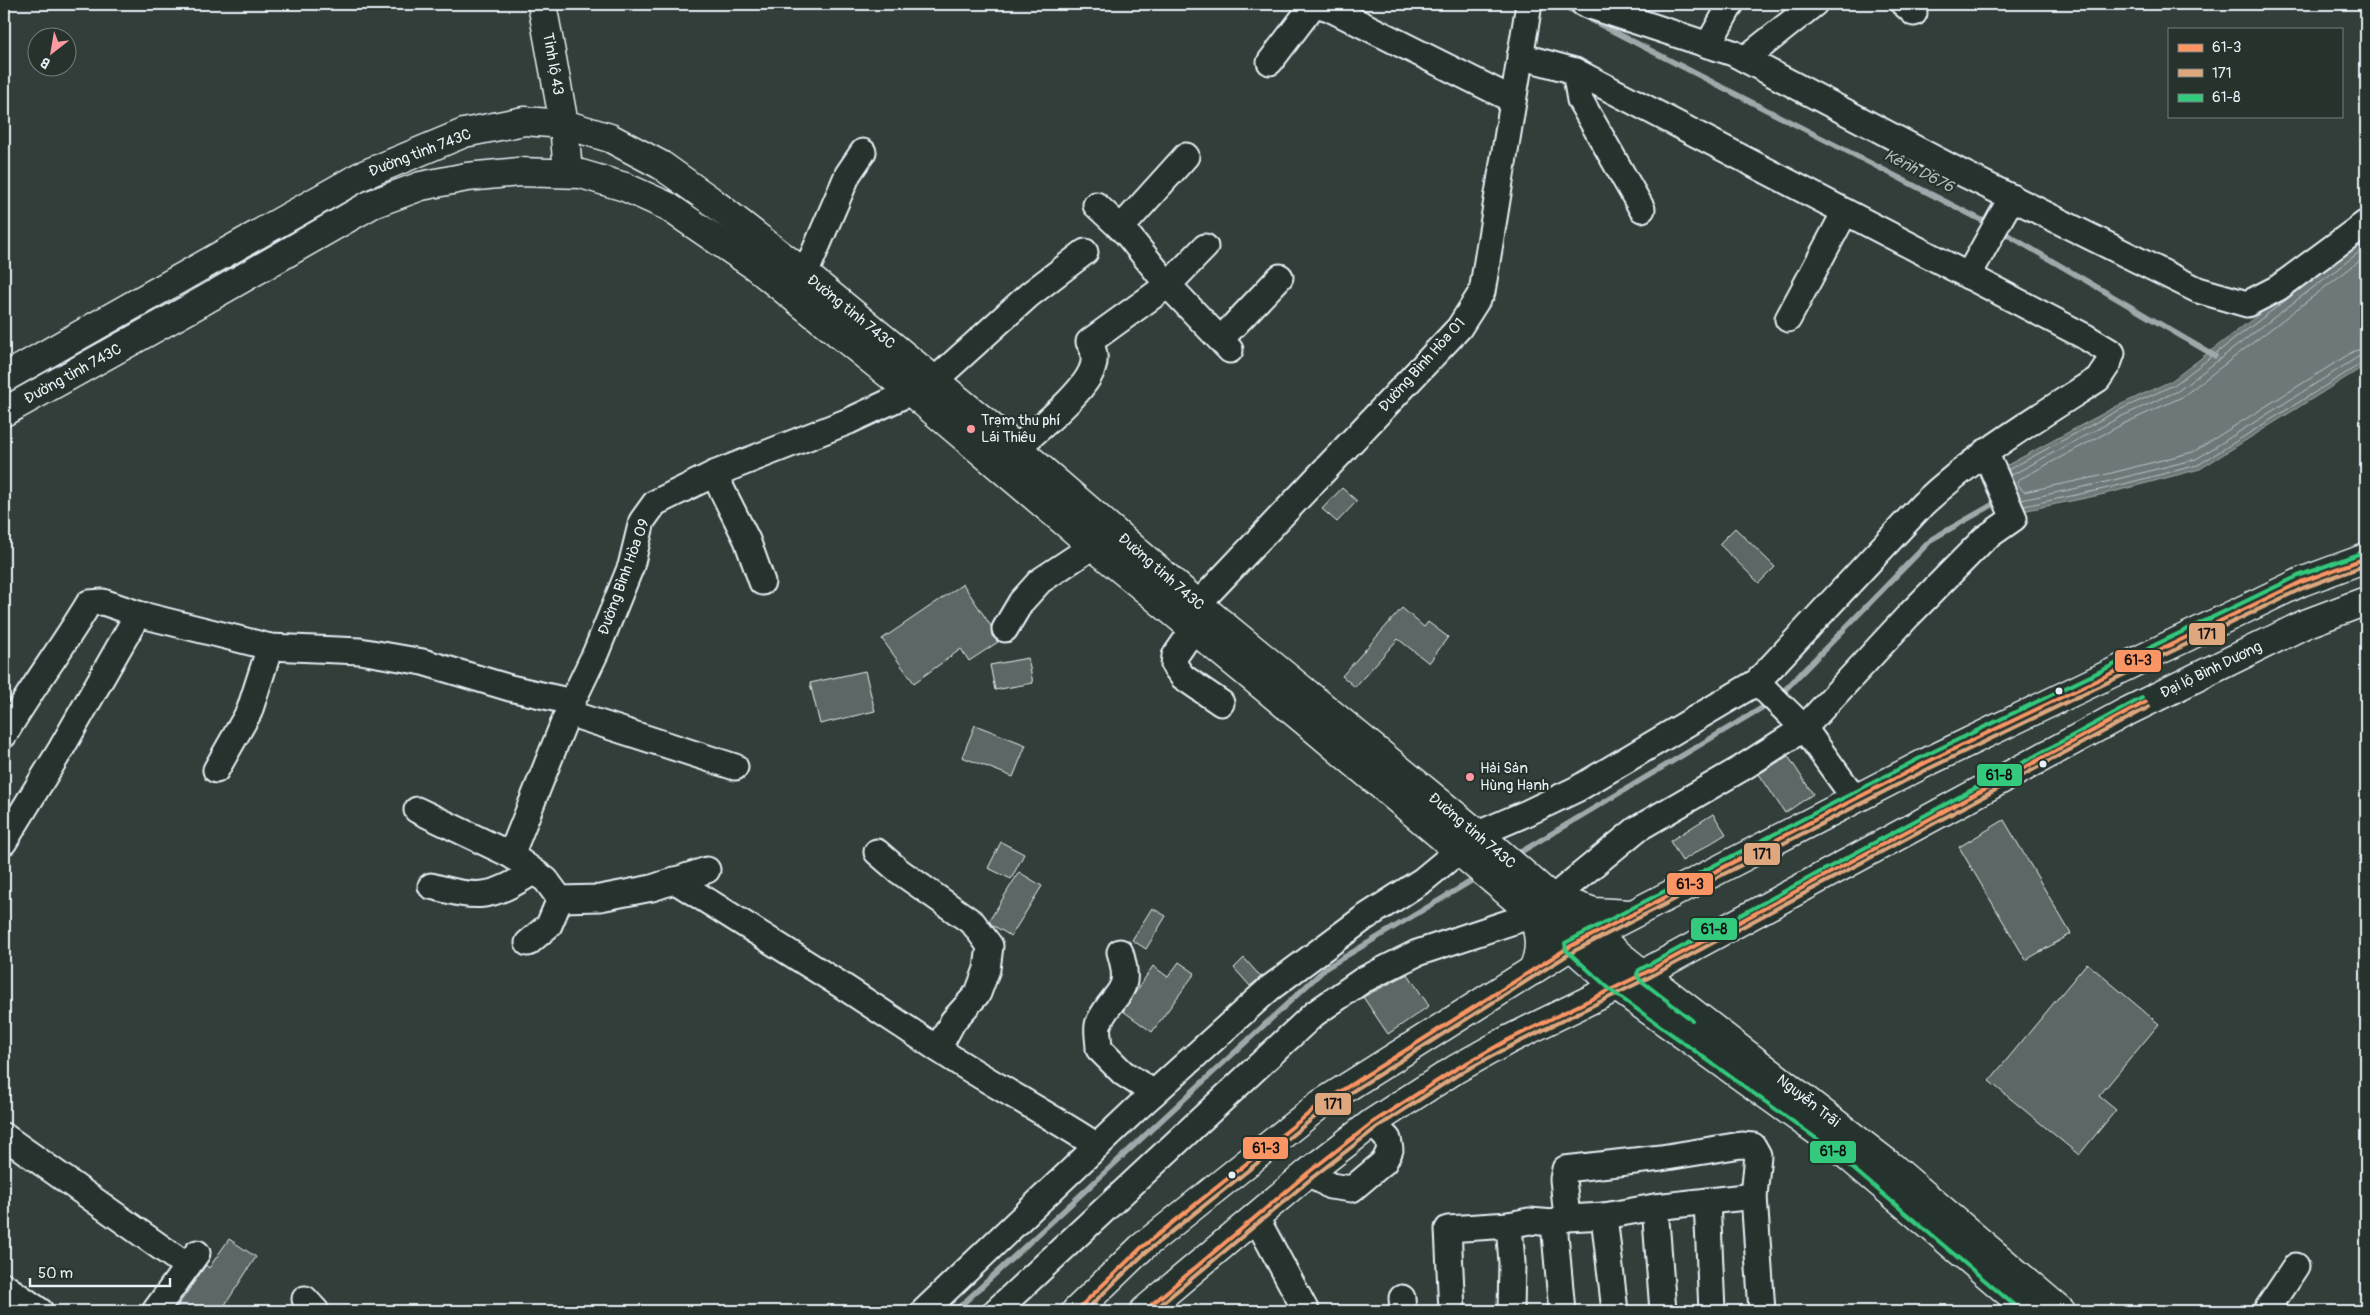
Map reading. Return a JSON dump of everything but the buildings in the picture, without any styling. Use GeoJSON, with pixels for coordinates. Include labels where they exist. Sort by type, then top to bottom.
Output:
{"type":"FeatureCollection","features":[{"type":"Feature","properties":{"kind":"main road","name":"Tỉnh lộ 43"},"geometry":{"type":"LineString","coordinates":[[542,4],[564,124],[568,174]]}},
{"type":"Feature","properties":{"kind":"main road","name":"Đường tỉnh 743C"},"geometry":{"type":"LineString","coordinates":[[4,378],[361,176],[464,133],[524,121],[564,124],[610,138],[661,165],[710,200],[805,274],[1092,546],[1191,619],[1468,842],[1553,898],[1582,940]]}},
{"type":"Feature","properties":{"kind":"main road","name":"Đường tỉnh 743C"},"geometry":{"type":"LineString","coordinates":[[4,412],[372,204],[421,186],[467,177],[519,172],[581,174],[625,187],[667,206],[755,266],[923,386],[1017,448],[1191,619]]}},
{"type":"Feature","properties":{"kind":"main road"},"geometry":{"type":"LineString","coordinates":[[1076,1311],[1141,1248],[1322,1103],[1582,940],[1855,799],[2301,582],[2366,558]]}},
{"type":"Feature","properties":{"kind":"main road","name":"Đại lộ Bình Dương"},"geometry":{"type":"LineString","coordinates":[[1144,1311],[1255,1216],[1372,1123],[1456,1070],[1508,1040],[1643,974],[2124,713],[2305,624],[2366,601]]}},
{"type":"Feature","properties":{"kind":"main road","name":"Đường tỉnh 743C"},"geometry":{"type":"LineString","coordinates":[[1468,842],[1532,915],[1582,940]]}},
{"type":"Feature","properties":{"kind":"main road"},"geometry":{"type":"LineString","coordinates":[[1553,898],[1594,912],[1632,914]]}},
{"type":"Feature","properties":{"kind":"main road"},"geometry":{"type":"LineString","coordinates":[[1532,915],[1539,934],[1540,945],[1532,971]]}},
{"type":"Feature","properties":{"kind":"main road","name":"Nguyễn Trãi"},"geometry":{"type":"LineString","coordinates":[[1582,940],[1643,974],[1891,1166],[2061,1311]]}},
{"type":"Feature","properties":{"kind":"main road","name":"Nguyễn Trãi"},"geometry":{"type":"LineString","coordinates":[[1582,940],[1617,987],[1828,1139],[2030,1311]]}},
{"type":"Feature","properties":{"kind":"street"},"geometry":{"type":"LineString","coordinates":[[1270,62],[1314,4],[1329,8],[1513,100]]}},
{"type":"Feature","properties":{"kind":"street","name":"Đường Bình Hòa 01"},"geometry":{"type":"LineString","coordinates":[[1221,703],[1183,677],[1174,665],[1175,656],[1191,619],[1459,328],[1482,292],[1528,4]]}},
{"type":"Feature","properties":{"kind":"street"},"geometry":{"type":"LineString","coordinates":[[1584,4],[1745,59],[2012,197],[2198,290],[2247,304],[2278,288],[2366,223]]}},
{"type":"Feature","properties":{"kind":"street"},"geometry":{"type":"LineString","coordinates":[[1708,45],[1731,4]]}},
{"type":"Feature","properties":{"kind":"street"},"geometry":{"type":"LineString","coordinates":[[1745,59],[1814,4]]}},
{"type":"Feature","properties":{"kind":"street"},"geometry":{"type":"LineString","coordinates":[[924,1311],[1097,1146],[1270,988],[1364,918],[1423,880],[1468,842],[1577,789],[1757,682],[1923,504],[1951,478],[1985,452],[2098,380],[2108,364],[2112,353],[1974,266],[1844,212],[1575,71],[1521,48]]}},
{"type":"Feature","properties":{"kind":"street"},"geometry":{"type":"LineString","coordinates":[[1575,71],[1580,100],[1642,209]]}},
{"type":"Feature","properties":{"kind":"street"},"geometry":{"type":"LineString","coordinates":[[805,274],[848,174],[863,152]]}},
{"type":"Feature","properties":{"kind":"street"},"geometry":{"type":"LineString","coordinates":[[1121,228],[1186,156]]}},
{"type":"Feature","properties":{"kind":"street"},"geometry":{"type":"LineString","coordinates":[[1974,266],[2012,197]]}},
{"type":"Feature","properties":{"kind":"street"},"geometry":{"type":"LineString","coordinates":[[1096,205],[1121,228],[1168,285],[1226,345],[1280,277]]}},
{"type":"Feature","properties":{"kind":"street"},"geometry":{"type":"LineString","coordinates":[[1788,318],[1844,212]]}},
{"type":"Feature","properties":{"kind":"street"},"geometry":{"type":"LineString","coordinates":[[1017,448],[1070,398],[1089,375],[1094,355],[1089,342],[1168,285],[1205,247]]}},
{"type":"Feature","properties":{"kind":"street","name":"Đường Bình Hòa 09"},"geometry":{"type":"LineString","coordinates":[[511,855],[570,708],[596,652],[631,566],[642,521],[655,503],[714,474],[848,422],[923,386],[1029,295],[1085,252]]}},
{"type":"Feature","properties":{"kind":"street"},"geometry":{"type":"LineString","coordinates":[[1553,898],[1637,829],[1742,768],[1804,728],[1984,539],[2014,518],[1985,452]]}},
{"type":"Feature","properties":{"kind":"street"},"geometry":{"type":"LineString","coordinates":[[714,474],[747,540],[762,582]]}},
{"type":"Feature","properties":{"kind":"street"},"geometry":{"type":"LineString","coordinates":[[1005,629],[1022,602],[1040,581],[1092,546]]}},
{"type":"Feature","properties":{"kind":"street"},"geometry":{"type":"LineString","coordinates":[[4,735],[29,692],[69,636],[89,603],[103,602],[138,614],[270,647],[360,651],[423,662],[570,708],[735,767]]}},
{"type":"Feature","properties":{"kind":"street"},"geometry":{"type":"LineString","coordinates":[[4,842],[56,757],[138,614]]}},
{"type":"Feature","properties":{"kind":"street"},"geometry":{"type":"LineString","coordinates":[[216,770],[249,712],[270,647]]}},
{"type":"Feature","properties":{"kind":"street"},"geometry":{"type":"LineString","coordinates":[[1757,682],[1804,728],[1855,799]]}},
{"type":"Feature","properties":{"kind":"street"},"geometry":{"type":"LineString","coordinates":[[417,810],[511,855],[546,880],[560,899]]}},
{"type":"Feature","properties":{"kind":"street"},"geometry":{"type":"LineString","coordinates":[[877,852],[900,871],[973,923],[990,946],[987,969],[978,993],[953,1021],[938,1048]]}},
{"type":"Feature","properties":{"kind":"street"},"geometry":{"type":"LineString","coordinates":[[560,899],[600,898],[652,888],[707,870]]}},
{"type":"Feature","properties":{"kind":"street"},"geometry":{"type":"LineString","coordinates":[[431,886],[462,894],[489,895],[514,884],[533,872]]}},
{"type":"Feature","properties":{"kind":"street"},"geometry":{"type":"LineString","coordinates":[[674,880],[841,985],[973,1072],[1050,1116],[1097,1146]]}},
{"type":"Feature","properties":{"kind":"street"},"geometry":{"type":"LineString","coordinates":[[528,944],[549,925],[560,899]]}},
{"type":"Feature","properties":{"kind":"street"},"geometry":{"type":"LineString","coordinates":[[996,1311],[1314,1014],[1363,980],[1418,953],[1532,915]]}},
{"type":"Feature","properties":{"kind":"street"},"geometry":{"type":"LineString","coordinates":[[1120,952],[1126,972],[1122,991],[1098,1023],[1099,1049],[1123,1073],[1154,1094]]}},
{"type":"Feature","properties":{"kind":"street"},"geometry":{"type":"LineString","coordinates":[[1309,1172],[1330,1186],[1343,1189],[1352,1189],[1361,1183],[1384,1162],[1390,1150],[1388,1139],[1372,1123]]}},
{"type":"Feature","properties":{"kind":"street"},"geometry":{"type":"LineString","coordinates":[[4,1136],[192,1259],[155,1311]]}},
{"type":"Feature","properties":{"kind":"street"},"geometry":{"type":"LineString","coordinates":[[1562,1311],[1560,1220],[1562,1179],[1565,1169],[1661,1158],[1741,1145],[1752,1146],[1758,1155],[1754,1196],[1762,1311]]}},
{"type":"Feature","properties":{"kind":"street"},"geometry":{"type":"LineString","coordinates":[[1452,1311],[1448,1229],[1604,1216],[1754,1196]]}},
{"type":"Feature","properties":{"kind":"street"},"geometry":{"type":"LineString","coordinates":[[1707,1202],[1712,1311]]}},
{"type":"Feature","properties":{"kind":"street"},"geometry":{"type":"LineString","coordinates":[[1655,1208],[1663,1311]]}},
{"type":"Feature","properties":{"kind":"street"},"geometry":{"type":"LineString","coordinates":[[1255,1216],[1306,1311]]}},
{"type":"Feature","properties":{"kind":"street"},"geometry":{"type":"LineString","coordinates":[[1604,1216],[1615,1311]]}},
{"type":"Feature","properties":{"kind":"street"},"geometry":{"type":"LineString","coordinates":[[1509,1225],[1512,1263],[1512,1311]]}},
{"type":"Feature","properties":{"kind":"street"},"geometry":{"type":"LineString","coordinates":[[2266,1311],[2296,1266]]}},
{"type":"Feature","properties":{"kind":"street"},"geometry":{"type":"LineString","coordinates":[[4,1286],[40,1311]]}},
{"type":"Feature","properties":{"kind":"water"},"geometry":{"type":"Polygon","coordinates":[[[2366,233],[2366,365],[2200,469],[2105,494],[2013,513],[1991,474],[2115,407],[2171,381],[2366,233]]]}},
{"type":"Feature","properties":{"kind":"waterway","name":"Kênh D676"},"geometry":{"type":"LineString","coordinates":[[1560,4],[1991,225]]}},
{"type":"Feature","properties":{"kind":"waterway","name":"Kênh D676"},"geometry":{"type":"LineString","coordinates":[[2001,231],[2215,356]]}},
{"type":"Feature","properties":{"kind":"waterway"},"geometry":{"type":"LineString","coordinates":[[1779,696],[1932,539],[1999,501]]}},
{"type":"Feature","properties":{"kind":"waterway"},"geometry":{"type":"LineString","coordinates":[[1514,856],[1770,703]]}},
{"type":"Feature","properties":{"kind":"waterway"},"geometry":{"type":"LineString","coordinates":[[955,1311],[1326,968],[1478,877]]}},
{"type":"Feature","properties":{"kind":"transit line","name":"61-8"},"geometry":{"type":"LineString","coordinates":[[2021,1311],[1824,1144],[1613,992],[1566,950],[1565,943],[1924,756],[2298,576],[2364,552]]}},
{"type":"Feature","properties":{"kind":"transit line","name":"61-3"},"geometry":{"type":"LineString","coordinates":[[1076,1311],[1141,1248],[1322,1103],[1571,946],[1927,762],[2301,582],[2366,558]]}},
{"type":"Feature","properties":{"kind":"transit line","name":"171"},"geometry":{"type":"LineString","coordinates":[[1085,1311],[1145,1253],[1326,1108],[1574,951],[1930,768],[2303,588],[2366,565]]}},
{"type":"Feature","properties":{"kind":"transit line","name":"61-8"},"geometry":{"type":"LineString","coordinates":[[1692,1020],[1639,979],[1637,974],[1639,970],[2142,698]]}},
{"type":"Feature","properties":{"kind":"transit line","name":"61-3"},"geometry":{"type":"LineString","coordinates":[[1144,1311],[1309,1172],[1372,1123],[1456,1069],[1508,1040],[1643,974],[2146,702]]}},
{"type":"Feature","properties":{"kind":"transit line","name":"171"},"geometry":{"type":"LineString","coordinates":[[1153,1311],[1313,1177],[1376,1128],[1459,1074],[1646,979],[2149,707]]}},
{"type":"Feature","properties":{"kind":"place","name":"Trạm thu phí Lái Thiêu"},"geometry":{"type":"Point","coordinates":[971,429]}},
{"type":"Feature","properties":{"kind":"place","name":"Hải Sản Hùng Hạnh"},"geometry":{"type":"Point","coordinates":[1470,777]}}]}
